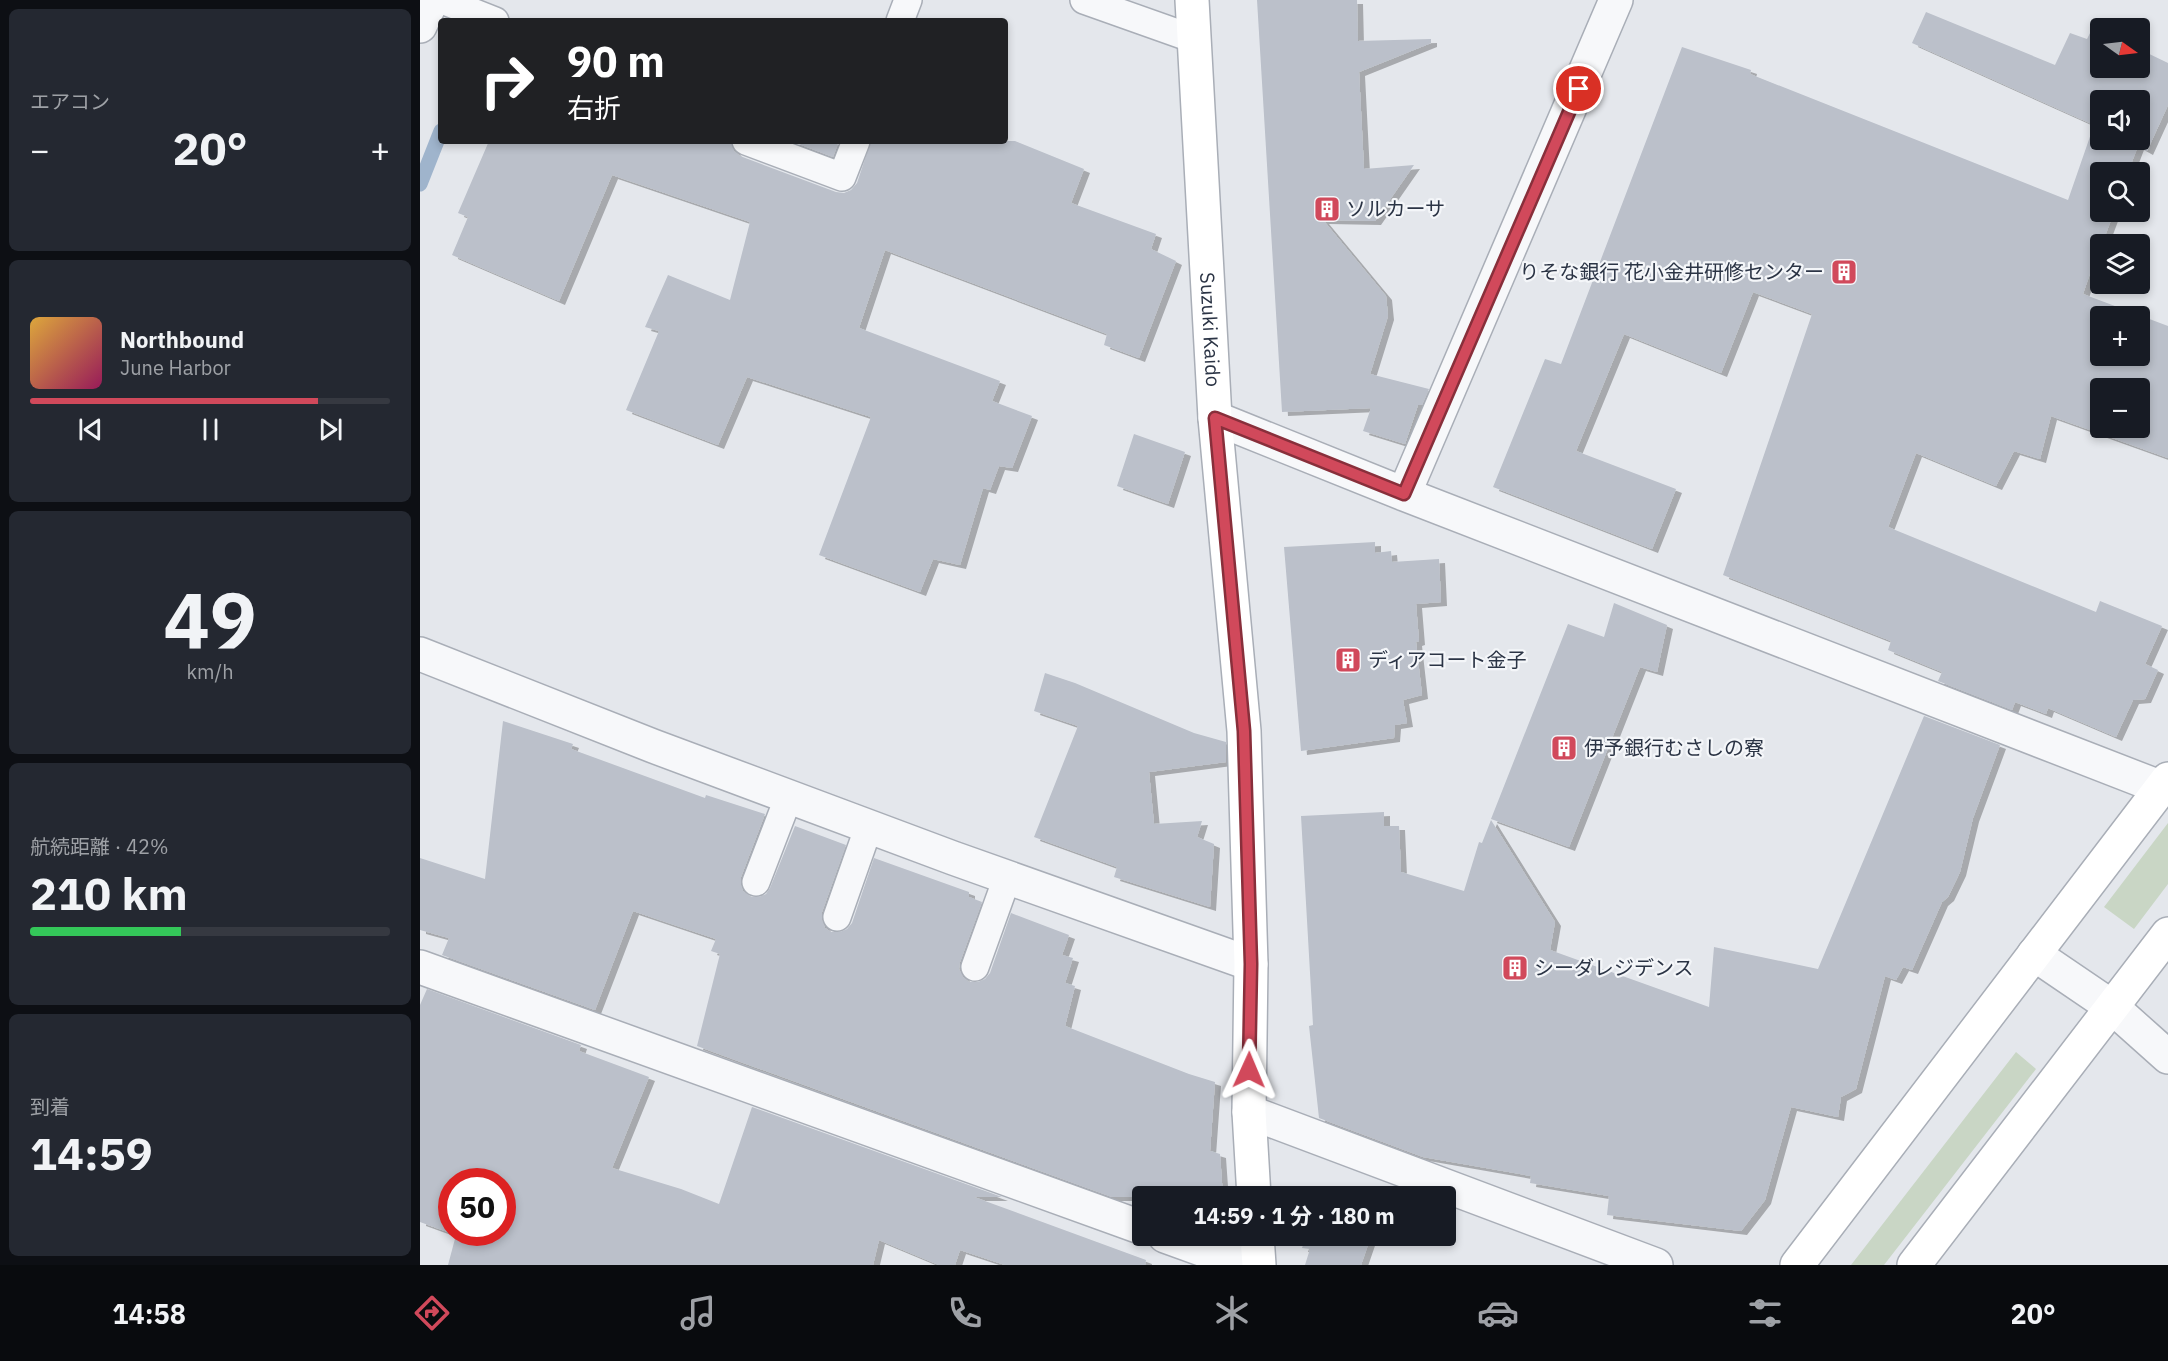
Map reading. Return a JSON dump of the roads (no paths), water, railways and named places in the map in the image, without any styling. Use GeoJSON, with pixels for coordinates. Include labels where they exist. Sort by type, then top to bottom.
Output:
{"type":"FeatureCollection","features":[{"type":"Feature","properties":{"kind":"main road","name":"Suzuki Kaido"},"geometry":{"type":"LineString","coordinates":[[1192,0],[1215,418],[1244,731],[1251,964],[1249,1112],[1253,1186]]}},
{"type":"Feature","properties":{"kind":"main road"},"geometry":{"type":"LineString","coordinates":[[1797,1265],[2165,783]]}},
{"type":"Feature","properties":{"kind":"main road"},"geometry":{"type":"LineString","coordinates":[[1914,1265],[2168,934]]}},
{"type":"Feature","properties":{"kind":"main road"},"geometry":{"type":"LineString","coordinates":[[1258,1246],[1259,1265]]}},
{"type":"Feature","properties":{"kind":"street"},"geometry":{"type":"LineString","coordinates":[[420,26],[432,0]]}},
{"type":"Feature","properties":{"kind":"street"},"geometry":{"type":"LineString","coordinates":[[1404,494],[1616,0]]}},
{"type":"Feature","properties":{"kind":"street"},"geometry":{"type":"LineString","coordinates":[[1215,418],[1404,494],[2165,783]]}},
{"type":"Feature","properties":{"kind":"street"},"geometry":{"type":"LineString","coordinates":[[420,654],[653,746],[1006,878],[1251,964]]}},
{"type":"Feature","properties":{"kind":"street"},"geometry":{"type":"LineString","coordinates":[[2034,954],[2112,1007],[2168,1057]]}},
{"type":"Feature","properties":{"kind":"street"},"geometry":{"type":"LineString","coordinates":[[420,967],[1132,1224]]}},
{"type":"Feature","properties":{"kind":"street"},"geometry":{"type":"LineString","coordinates":[[1249,1112],[1656,1265]]}},
{"type":"Feature","properties":{"kind":"street"},"geometry":{"type":"LineString","coordinates":[[1193,1246],[1245,1265]]}},
{"type":"Feature","properties":{"kind":"lane"},"geometry":{"type":"LineString","coordinates":[[442,0],[487,18]]}},
{"type":"Feature","properties":{"kind":"lane"},"geometry":{"type":"LineString","coordinates":[[901,18],[908,0]]}},
{"type":"Feature","properties":{"kind":"lane"},"geometry":{"type":"LineString","coordinates":[[1084,0],[1194,39]]}},
{"type":"Feature","properties":{"kind":"lane"},"geometry":{"type":"LineString","coordinates":[[754,144],[842,177],[855,144]]}},
{"type":"Feature","properties":{"kind":"lane"},"geometry":{"type":"LineString","coordinates":[[756,882],[789,796]]}},
{"type":"Feature","properties":{"kind":"lane"},"geometry":{"type":"LineString","coordinates":[[837,917],[869,826]]}},
{"type":"Feature","properties":{"kind":"lane"},"geometry":{"type":"LineString","coordinates":[[975,967],[1006,878]]}},
{"type":"Feature","properties":{"kind":"waterway"},"geometry":{"type":"LineString","coordinates":[[420,184],[438,139]]}},
{"type":"Feature","properties":{"kind":"place","name":"ソルカーサ"},"geometry":{"type":"Point","coordinates":[1327,209]}},
{"type":"Feature","properties":{"kind":"place","name":"りそな銀行 花小金井研修センター"},"geometry":{"type":"Point","coordinates":[1844,272]}},
{"type":"Feature","properties":{"kind":"place","name":"ディアコート金子"},"geometry":{"type":"Point","coordinates":[1348,660]}},
{"type":"Feature","properties":{"kind":"place","name":"伊予銀行むさしの寮"},"geometry":{"type":"Point","coordinates":[1564,748]}},
{"type":"Feature","properties":{"kind":"place","name":"シーダレジデンス"},"geometry":{"type":"Point","coordinates":[1515,968]}}]}
